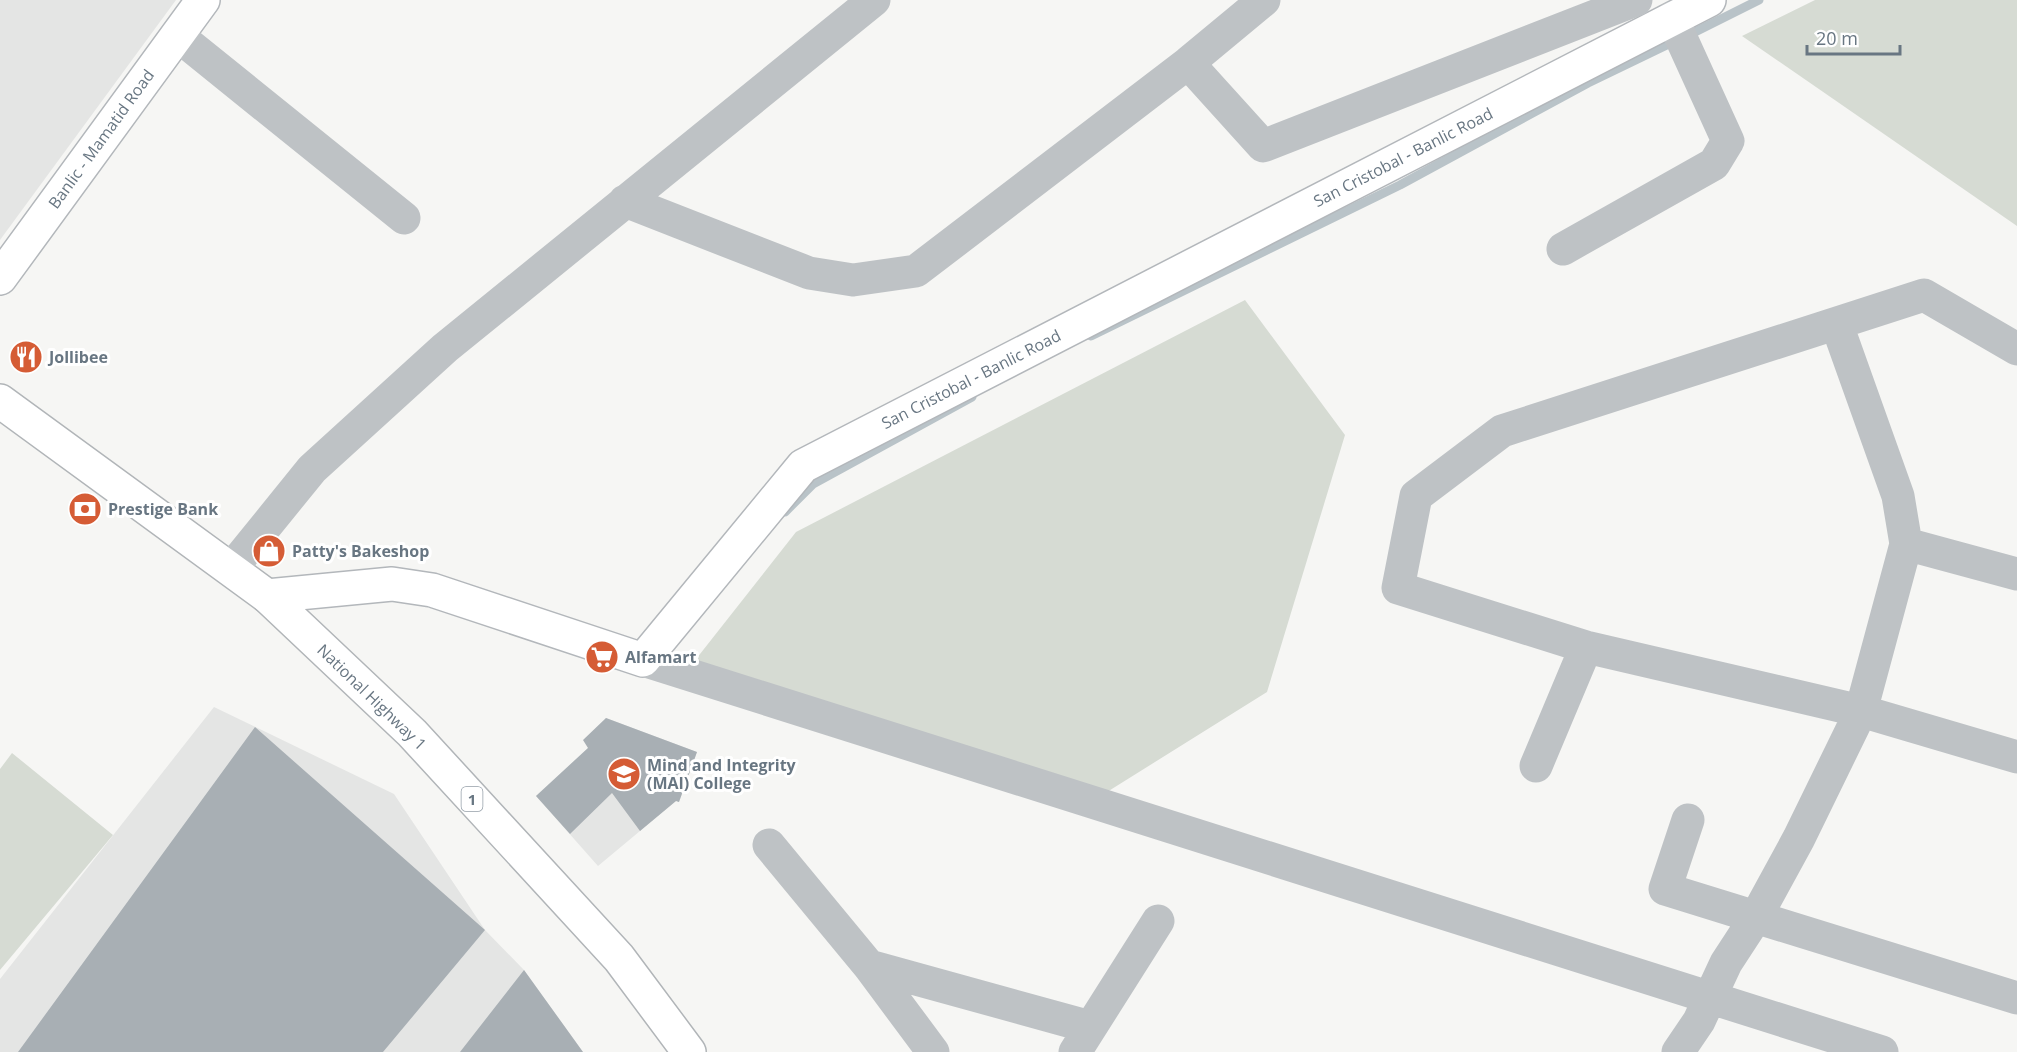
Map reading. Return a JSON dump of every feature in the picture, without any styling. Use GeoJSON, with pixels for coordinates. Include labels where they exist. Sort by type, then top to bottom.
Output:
{"type":"FeatureCollection","features":[{"type":"Feature","properties":{"kind":"main road","name":"Banlic - Mamatid Road"},"geometry":{"type":"LineString","coordinates":[[0,278],[202,0]]}},
{"type":"Feature","properties":{"kind":"main road","name":"San Cristobal - Banlic Road"},"geometry":{"type":"LineString","coordinates":[[643,660],[803,466],[1709,0]]}},
{"type":"Feature","properties":{"kind":"main road","name":"National Highway 1"},"geometry":{"type":"LineString","coordinates":[[0,401],[267,596],[412,734],[619,958],[689,1052]]}},
{"type":"Feature","properties":{"kind":"main road"},"geometry":{"type":"LineString","coordinates":[[267,596],[392,584],[432,590],[643,660]]}},
{"type":"Feature","properties":{"kind":"street"},"geometry":{"type":"LineString","coordinates":[[231,569],[312,469],[445,348],[874,0]]}},
{"type":"Feature","properties":{"kind":"street"},"geometry":{"type":"LineString","coordinates":[[625,201],[809,273],[853,280],[915,272],[1188,63],[1264,0]]}},
{"type":"Feature","properties":{"kind":"street"},"geometry":{"type":"LineString","coordinates":[[1188,63],[1263,146],[1636,0]]}},
{"type":"Feature","properties":{"kind":"street"},"geometry":{"type":"LineString","coordinates":[[1563,249],[1714,164],[1728,141],[1672,18]]}},
{"type":"Feature","properties":{"kind":"street"},"geometry":{"type":"LineString","coordinates":[[177,35],[404,218]]}},
{"type":"Feature","properties":{"kind":"street"},"geometry":{"type":"LineString","coordinates":[[2017,349],[1924,295],[1837,325],[1502,431],[1416,496],[1398,588],[1586,647],[1861,711],[2017,757]]}},
{"type":"Feature","properties":{"kind":"street"},"geometry":{"type":"LineString","coordinates":[[1678,1052],[1699,1021],[1726,963],[1756,917],[1799,838],[1861,711],[1905,544],[1898,496],[1837,325]]}},
{"type":"Feature","properties":{"kind":"street"},"geometry":{"type":"LineString","coordinates":[[1905,544],[2017,574]]}},
{"type":"Feature","properties":{"kind":"street"},"geometry":{"type":"LineString","coordinates":[[1536,766],[1586,647]]}},
{"type":"Feature","properties":{"kind":"street"},"geometry":{"type":"LineString","coordinates":[[643,660],[1882,1052]]}},
{"type":"Feature","properties":{"kind":"street"},"geometry":{"type":"LineString","coordinates":[[1688,820],[1665,889],[2017,998]]}},
{"type":"Feature","properties":{"kind":"street"},"geometry":{"type":"LineString","coordinates":[[769,845],[869,966],[933,1052]]}},
{"type":"Feature","properties":{"kind":"street"},"geometry":{"type":"LineString","coordinates":[[869,966],[1083,1040],[1158,921]]}},
{"type":"Feature","properties":{"kind":"shaded area"},"geometry":{"type":"Polygon","coordinates":[[[0,0],[176,0],[0,240],[0,0]]]}},
{"type":"Feature","properties":{"kind":"shaded area"},"geometry":{"type":"Polygon","coordinates":[[[1815,0],[2017,0],[2017,226],[1742,36],[1815,0]]]}},
{"type":"Feature","properties":{"kind":"shaded area"},"geometry":{"type":"Polygon","coordinates":[[[1245,300],[1345,435],[1267,692],[1091,802],[689,668],[796,532],[1245,300]]]}},
{"type":"Feature","properties":{"kind":"shaded area"},"geometry":{"type":"Polygon","coordinates":[[[214,707],[394,794],[485,930],[524,970],[583,1052],[0,1052],[0,979],[214,707]]]}},
{"type":"Feature","properties":{"kind":"shaded area","name":"Mind and Integrity (MAI) College"},"geometry":{"type":"Polygon","coordinates":[[[606,718],[697,752],[679,802],[676,801],[598,866],[536,796],[588,748],[606,718]]]}},
{"type":"Feature","properties":{"kind":"shaded area"},"geometry":{"type":"Polygon","coordinates":[[[12,753],[113,835],[0,970],[0,769],[12,753]]]}},
{"type":"Feature","properties":{"kind":"building","name":"Mind and Integrity (MAI) College"},"geometry":{"type":"Polygon","coordinates":[[[606,718],[697,752],[679,802],[676,801],[640,831],[612,793],[570,834],[536,796],[588,748],[583,740],[606,718]]]}},
{"type":"Feature","properties":{"kind":"building"},"geometry":{"type":"Polygon","coordinates":[[[255,727],[485,930],[383,1052],[18,1052],[255,727]]]}},
{"type":"Feature","properties":{"kind":"building"},"geometry":{"type":"Polygon","coordinates":[[[524,970],[583,1052],[460,1052],[524,970]]]}},
{"type":"Feature","properties":{"kind":"waterway"},"geometry":{"type":"LineString","coordinates":[[1693,33],[1759,0]]}},
{"type":"Feature","properties":{"kind":"waterway"},"geometry":{"type":"LineString","coordinates":[[1091,336],[1400,185],[1588,83],[1673,42]]}},
{"type":"Feature","properties":{"kind":"waterway"},"geometry":{"type":"LineString","coordinates":[[785,512],[813,484],[972,397]]}},
{"type":"Feature","properties":{"kind":"place","name":"Jollibee"},"geometry":{"type":"Point","coordinates":[26,357]}},
{"type":"Feature","properties":{"kind":"place","name":"Prestige Bank"},"geometry":{"type":"Point","coordinates":[85,509]}},
{"type":"Feature","properties":{"kind":"place","name":"Patty's Bakeshop"},"geometry":{"type":"Point","coordinates":[269,551]}},
{"type":"Feature","properties":{"kind":"place","name":"Alfamart"},"geometry":{"type":"Point","coordinates":[602,657]}},
{"type":"Feature","properties":{"kind":"place","name":"Mind and Integrity (MAI) College"},"geometry":{"type":"Point","coordinates":[624,774]}}]}
